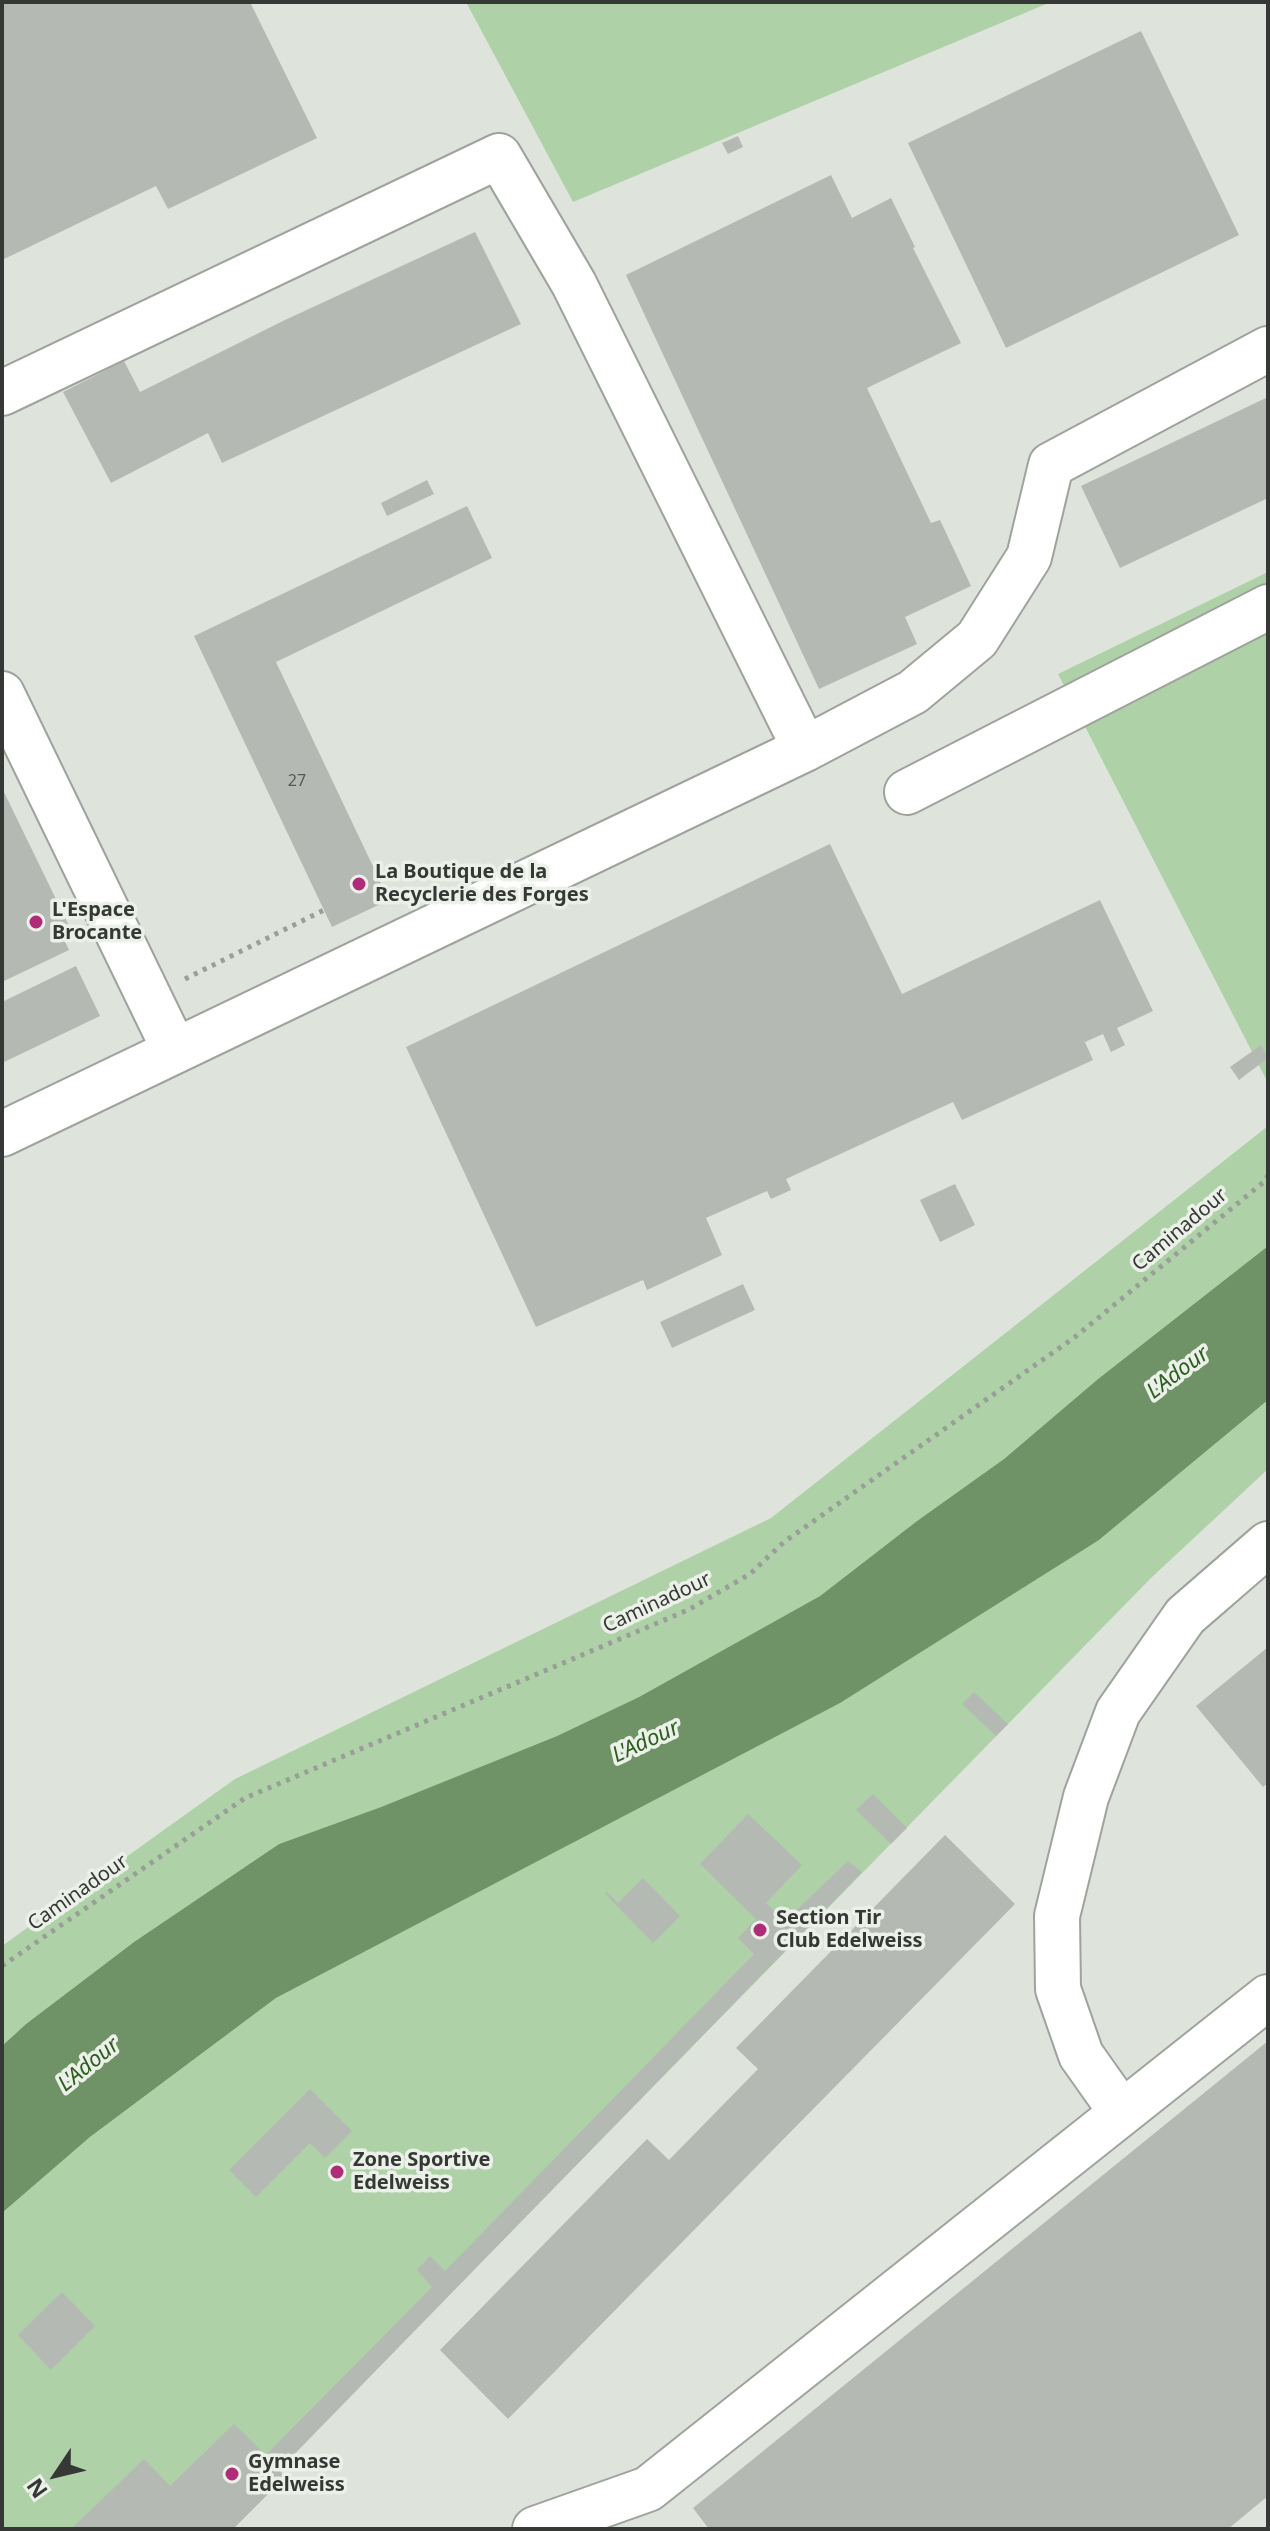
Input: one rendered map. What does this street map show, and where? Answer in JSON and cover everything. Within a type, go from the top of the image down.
[{"type":"lane","points":[[2,393],[499,156],[574,284],[805,749]]},
{"type":"lane","points":[[2,1134],[805,749],[913,692],[977,639],[1029,557],[1051,465],[1268,349]]},
{"type":"lane","points":[[907,792],[1268,607]]},
{"type":"lane","points":[[2,694],[175,1051]]},
{"type":"lane","points":[[1122,2113],[1081,2055],[1058,1989],[1057,1916],[1086,1797],[1118,1712],[1185,1616],[1268,1544]]},
{"type":"lane","points":[[535,2529],[648,2489],[1268,1997]]},
{"type":"path","points":[[149,998],[324,910]]},
{"type":"path","name":"Caminadour","points":[[2,1966],[245,1798],[688,1610],[750,1574],[784,1542],[1075,1337],[1265,1181],[1268,1175]]},
{"type":"shaded area","points":[[466,2],[1051,2],[573,202]]},
{"type":"shaded area","points":[[1268,572],[1268,1083],[1058,674]]},
{"type":"shaded area","points":[[1268,1126],[1268,1246],[1098,1379],[1004,1459],[820,1596],[639,1697],[557,1736],[381,1807],[279,1844],[134,1942],[26,2024],[2,2046],[2,1946],[235,1779],[771,1518]]},
{"type":"shaded area","name":"Zone Sportive Edelweiss","points":[[1268,1400],[1268,1469],[1151,1578],[279,2469],[285,2477],[233,2529],[2,2529],[2,2213],[90,2137],[276,1998],[568,1845],[1099,1540]]},
{"type":"water","name":"L'Adour","points":[[1268,1246],[1268,1400],[1099,1540],[840,1703],[276,1998],[90,2137],[2,2213],[2,2046],[26,2024],[134,1942],[279,1844],[381,1807],[557,1736],[639,1697],[820,1596],[1004,1459],[1098,1379]]},
{"type":"building","points":[[2,2],[250,2],[317,138],[168,209],[156,186],[2,260]]},
{"type":"building","points":[[1141,31],[1239,235],[1006,348],[908,143]]},
{"type":"building","points":[[738,136],[743,147],[728,154],[722,143]]},
{"type":"building","points":[[831,175],[852,218],[891,198],[961,343],[867,388],[931,523],[940,520],[971,586],[905,617],[917,644],[819,689],[626,275]]},
{"type":"building","points":[[475,232],[521,324],[222,463],[208,433],[111,483],[63,392],[124,361],[140,392],[285,320]]},
{"type":"building","points":[[1268,397],[1268,498],[1120,568],[1081,486]]},
{"type":"building","points":[[427,480],[434,494],[387,516],[381,503]]},
{"type":"building","points":[[467,506],[492,558],[276,662],[389,900],[332,927],[194,636]]},
{"type":"building","points":[[2,788],[71,930],[62,935],[69,950],[2,982]]},
{"type":"building","points":[[830,844],[902,994],[1100,900],[1153,1011],[1117,1028],[1125,1045],[1111,1052],[1103,1034],[1085,1042],[1093,1060],[962,1120],[953,1102],[786,1179],[791,1190],[771,1199],[767,1191],[706,1218],[722,1255],[647,1290],[643,1280],[536,1327],[406,1047]]},
{"type":"building","points":[[76,966],[100,1016],[2,1063],[2,1002]]},
{"type":"building","points":[[1261,1045],[1268,1058],[1239,1080],[1230,1067]]},
{"type":"building","points":[[955,1184],[975,1225],[940,1242],[920,1200]]},
{"type":"building","points":[[743,1284],[755,1310],[672,1348],[660,1322]]},
{"type":"building","points":[[1268,1647],[1268,1783],[1263,1787],[1196,1706]]},
{"type":"building","points":[[974,1692],[1008,1724],[996,1736],[962,1704]]},
{"type":"building","points":[[873,1794],[907,1828],[891,1844],[856,1810]]},
{"type":"building","points":[[748,1814],[802,1865],[766,1903],[785,1921],[848,1861],[862,1872],[279,2470],[285,2477],[233,2529],[71,2529],[144,2459],[170,2486],[234,2424],[266,2455],[432,2287],[417,2270],[430,2256],[445,2271],[754,1954],[738,1938],[756,1919],[700,1864]]},
{"type":"building","points":[[945,1835],[1015,1904],[508,2419],[440,2350],[647,2139],[669,2160],[758,2069],[736,2048]]},
{"type":"building","points":[[643,1878],[680,1916],[653,1943],[605,1894],[607,1892],[618,1903]]},
{"type":"building","points":[[1268,2041],[1268,2496],[1228,2529],[709,2529],[693,2508]]},
{"type":"building","points":[[310,2089],[352,2131],[325,2158],[310,2143],[256,2197],[229,2170]]},
{"type":"building","points":[[62,2292],[95,2326],[51,2370],[18,2335]]},
{"type":"place","name":"La Boutique de la Recyclerie des Forges","points":[[359,884]]},
{"type":"place","name":"L'Espace Brocante","points":[[36,922]]},
{"type":"place","name":"Section Tir Club Edelweiss","points":[[760,1930]]},
{"type":"place","name":"Zone Sportive Edelweiss","points":[[337,2172]]},
{"type":"place","name":"Gymnase Edelweiss","points":[[232,2474]]}]
